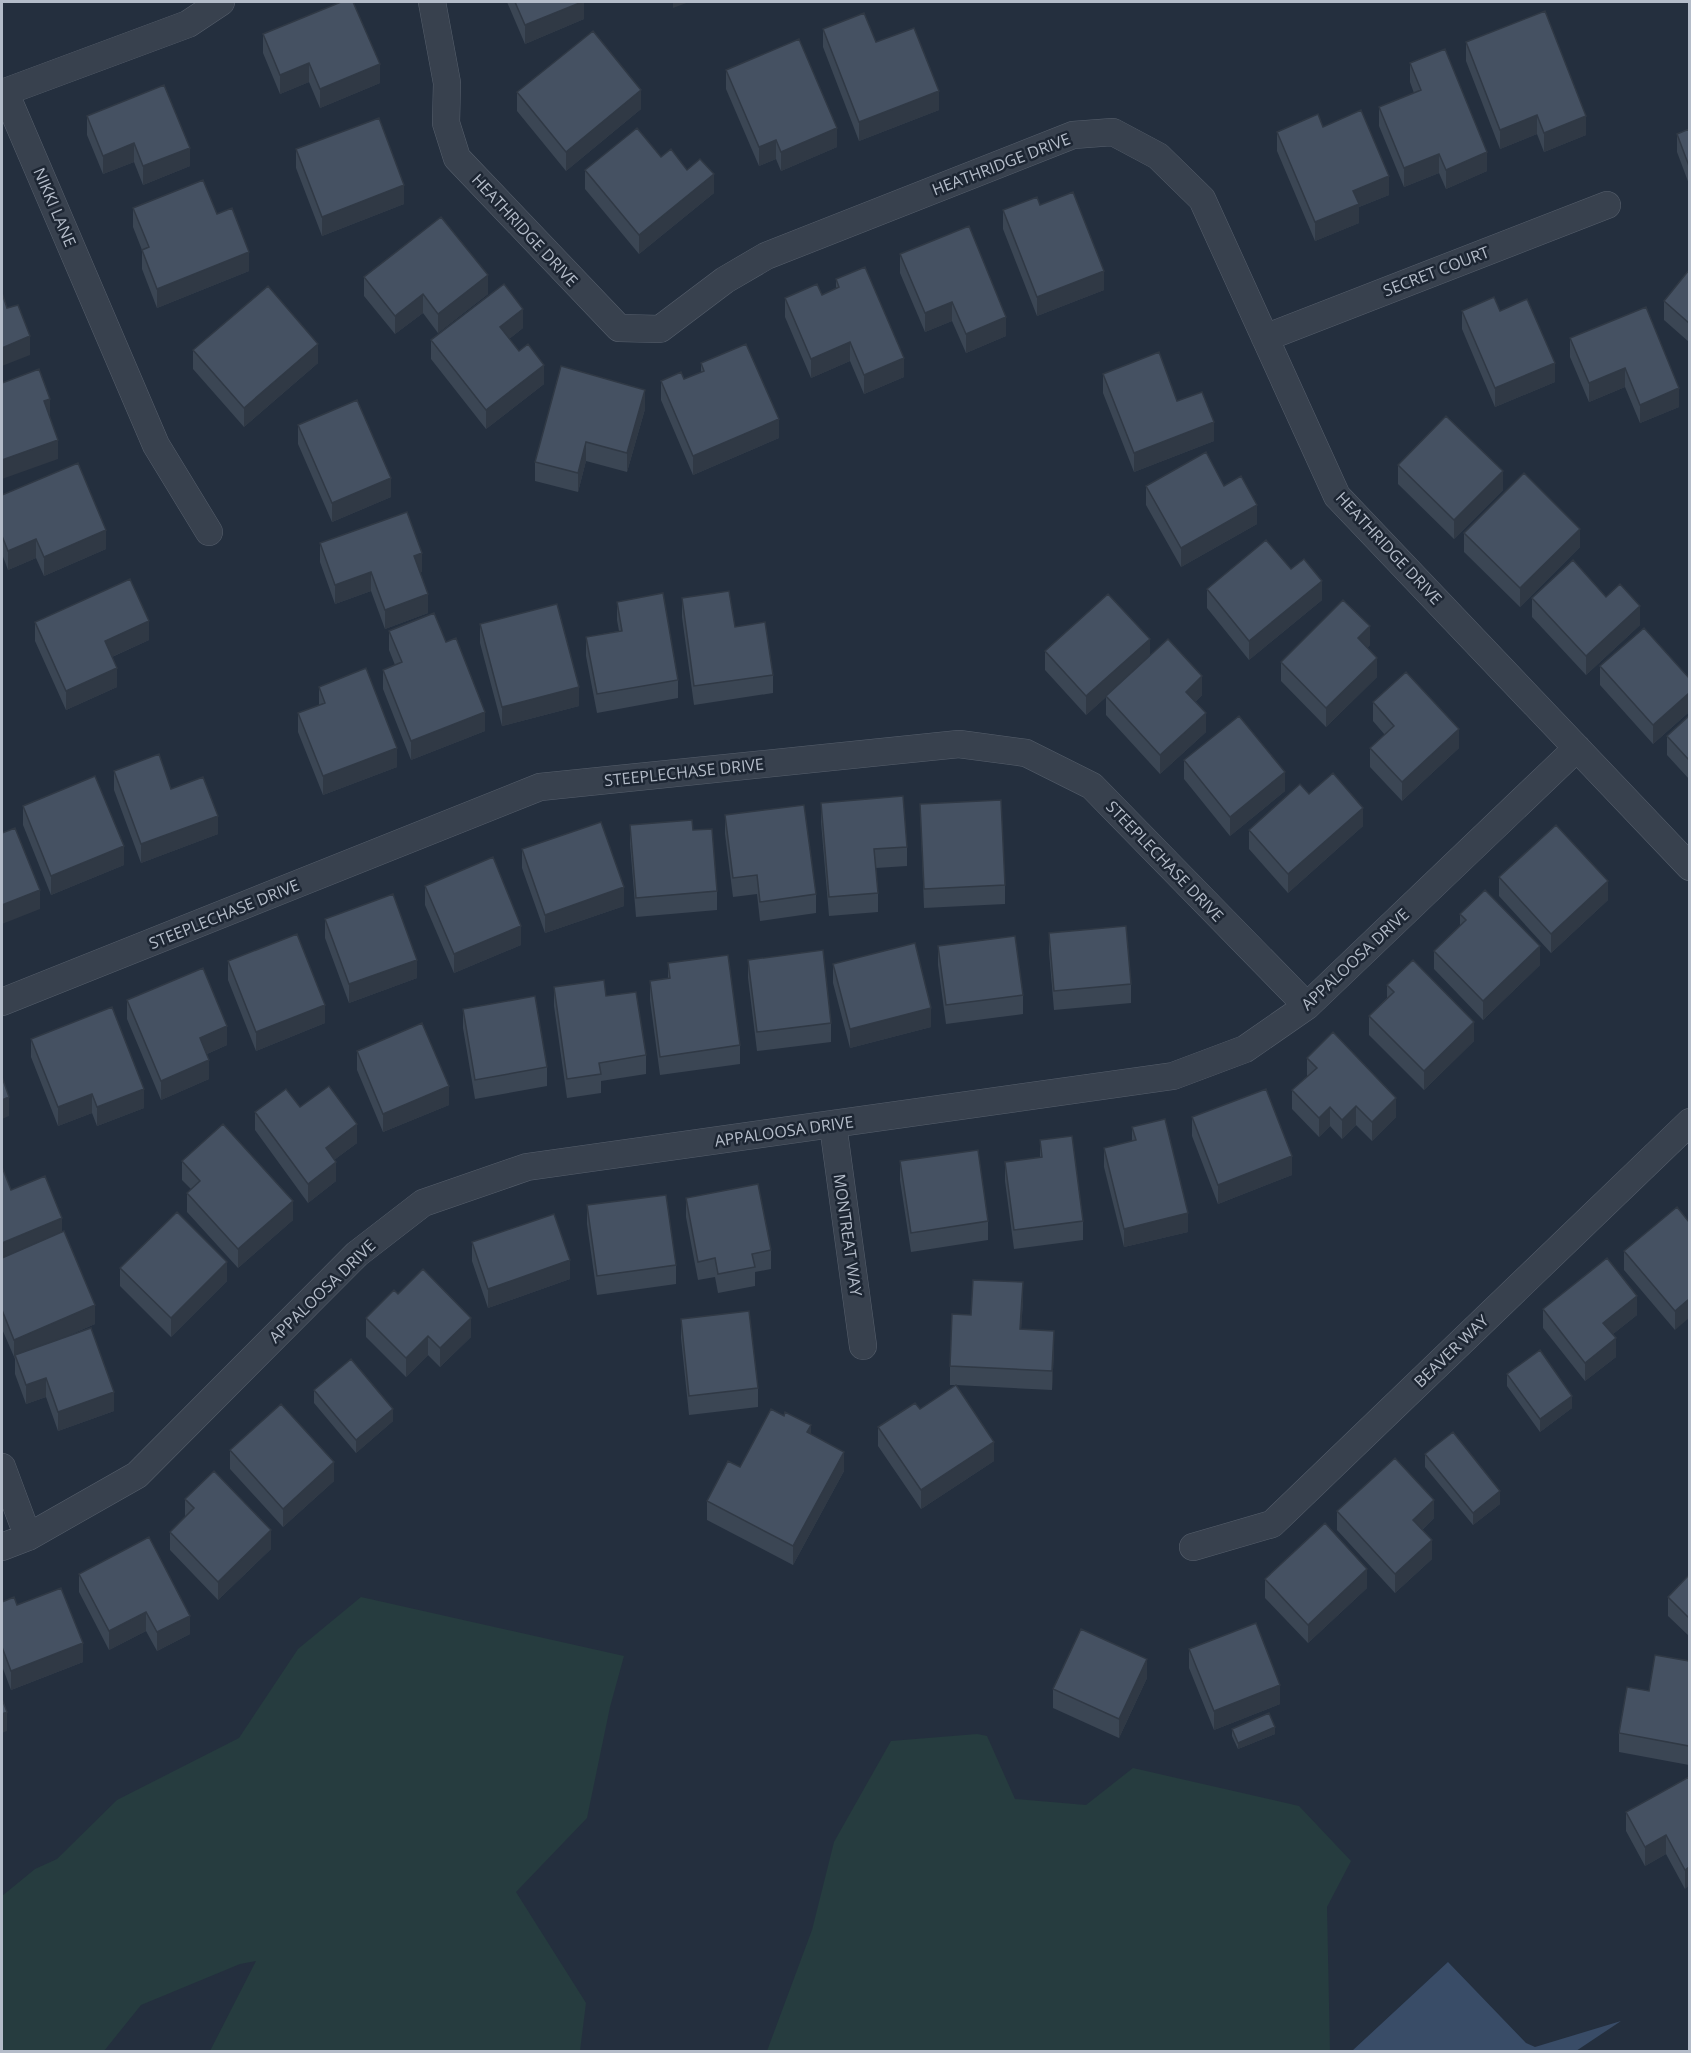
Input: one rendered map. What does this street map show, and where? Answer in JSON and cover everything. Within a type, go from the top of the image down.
[{"type":"street","name":"NIKKI LANE","points":[[209,532],[156,445],[5,92],[188,24],[221,2]]},
{"type":"street","name":"HEATHRIDGE DRIVE","points":[[432,2],[447,83],[446,123],[457,158],[619,328],[660,329],[725,280],[766,256],[1073,135],[1113,132],[1158,156],[1202,199],[1337,496],[1689,867]]},
{"type":"street","name":"SECRET COURT","points":[[1265,338],[1607,205]]},
{"type":"street","name":"STEEPLECHASE DRIVE","points":[[2,1002],[540,787],[959,744],[1026,753],[1092,786],[1307,1006]]},
{"type":"street","name":"APPALOOSA DRIVE","points":[[2,1547],[28,1537],[137,1475],[357,1254],[423,1203],[527,1167],[1173,1076],[1245,1049],[1307,1006],[1577,748]]},
{"type":"street","name":"BEAVER WAY","points":[[1193,1547],[1272,1524],[1689,1122]]},
{"type":"street","name":"MONTREAT WAY","points":[[833,1125],[863,1346]]},
{"type":"street","points":[[2,1467],[28,1537]]},
{"type":"green space","points":[[361,1597],[624,1656],[610,1707],[587,1818],[516,1892],[586,2003],[580,2051],[210,2051],[256,1961],[240,1964],[141,2005],[104,2051],[2,2051],[2,1896],[35,1869],[57,1859],[117,1800],[239,1738],[298,1649]]},
{"type":"green space","points":[[977,1734],[987,1736],[1015,1799],[1086,1805],[1133,1768],[1299,1806],[1351,1861],[1327,1907],[1330,2051],[767,2051],[812,1930],[834,1842],[891,1741]]},
{"type":"water","points":[[1448,1962],[1526,2043],[1535,2047],[1621,2021],[1576,2051],[1352,2051]]},
{"type":"building","points":[[341,2],[353,2],[380,64],[320,89],[309,63],[280,75],[263,34]]},
{"type":"building","points":[[515,2],[582,2],[525,25]]},
{"type":"building","points":[[1545,11],[1586,116],[1544,133],[1537,115],[1500,130],[1466,42]]},
{"type":"building","points":[[864,13],[876,42],[914,28],[939,91],[859,122],[823,29]]},
{"type":"building","points":[[593,31],[641,90],[566,152],[517,92]]},
{"type":"building","points":[[799,39],[837,128],[781,152],[776,140],[759,147],[726,70]]},
{"type":"building","points":[[1445,49],[1487,152],[1446,170],[1439,154],[1404,168],[1379,107],[1421,90],[1410,63]]},
{"type":"building","points":[[164,85],[190,148],[143,166],[134,143],[103,156],[87,116]]},
{"type":"building","points":[[1361,110],[1389,176],[1353,191],[1359,204],[1315,222],[1277,132],[1318,114],[1323,127]]},
{"type":"building","points":[[379,118],[404,185],[322,217],[296,149]]},
{"type":"building","points":[[637,128],[661,157],[671,149],[687,170],[700,159],[714,174],[639,235],[585,170]]},
{"type":"building","points":[[1689,129],[1689,166],[1677,134]]},
{"type":"building","points":[[203,180],[217,214],[232,208],[249,252],[157,289],[142,250],[149,247],[133,208]]},
{"type":"building","points":[[1073,192],[1104,271],[1037,297],[1003,210],[1037,197],[1040,205]]},
{"type":"building","points":[[441,217],[488,275],[438,314],[423,294],[395,316],[364,277]]},
{"type":"building","points":[[969,226],[1006,317],[966,334],[952,302],[925,313],[900,254]]},
{"type":"building","points":[[865,267],[904,358],[864,375],[850,342],[811,359],[785,298],[817,284],[822,295],[839,287],[836,279]]},
{"type":"building","points":[[1689,270],[1689,323],[1664,301]]},
{"type":"building","points":[[504,284],[523,309],[500,327],[519,351],[528,344],[544,365],[486,410],[431,340]]},
{"type":"building","points":[[268,286],[318,344],[244,408],[193,350]]},
{"type":"building","points":[[2,293],[7,308],[18,305],[30,336],[2,348]]},
{"type":"building","points":[[1494,297],[1500,311],[1527,299],[1555,363],[1495,388],[1462,311]]},
{"type":"building","points":[[1646,307],[1679,388],[1640,405],[1625,368],[1589,383],[1570,338]]},
{"type":"building","points":[[746,344],[779,419],[693,456],[661,381],[681,372],[684,379],[704,371],[701,363]]},
{"type":"building","points":[[1159,352],[1177,401],[1202,392],[1214,422],[1134,453],[1103,374]]},
{"type":"building","points":[[561,366],[645,390],[627,453],[586,442],[578,473],[535,462]]},
{"type":"building","points":[[39,369],[50,399],[44,401],[58,440],[2,460],[2,383]]},
{"type":"building","points":[[357,400],[391,478],[332,503],[298,425]]},
{"type":"building","points":[[1446,416],[1503,471],[1454,520],[1398,465]]},
{"type":"building","points":[[1206,452],[1224,486],[1241,476],[1257,505],[1181,548],[1146,486]]},
{"type":"building","points":[[78,463],[106,530],[44,557],[36,539],[8,551],[2,536],[2,495]]},
{"type":"building","points":[[1524,473],[1580,529],[1520,588],[1464,533]]},
{"type":"building","points":[[407,512],[422,553],[414,556],[428,594],[385,610],[371,572],[335,585],[320,543]]},
{"type":"building","points":[[1266,540],[1291,569],[1304,559],[1322,581],[1249,641],[1207,589]]},
{"type":"building","points":[[1573,560],[1606,597],[1620,584],[1640,606],[1586,656],[1532,598]]},
{"type":"building","points":[[130,579],[149,621],[105,641],[117,668],[66,691],[35,622]]},
{"type":"building","points":[[729,591],[735,627],[765,622],[773,675],[694,686],[682,598]]},
{"type":"building","points":[[663,593],[678,680],[597,694],[586,637],[622,631],[617,602]]},
{"type":"building","points":[[1108,594],[1150,639],[1086,696],[1045,651]]},
{"type":"building","points":[[1343,600],[1370,626],[1358,638],[1377,658],[1326,708],[1281,662]]},
{"type":"building","points":[[557,604],[579,687],[502,707],[480,624]]},
{"type":"building","points":[[434,613],[446,642],[456,638],[485,712],[411,741],[383,670],[402,662],[389,631]]},
{"type":"building","points":[[1644,628],[1689,678],[1689,693],[1653,725],[1600,666]]},
{"type":"building","points":[[1168,639],[1202,676],[1186,692],[1206,713],[1160,755],[1106,696]]},
{"type":"building","points":[[366,668],[397,748],[323,776],[298,713],[325,703],[319,687]]},
{"type":"building","points":[[1406,672],[1459,729],[1402,782],[1370,748],[1394,726],[1373,702]]},
{"type":"building","points":[[1239,716],[1285,772],[1230,817],[1184,760]]},
{"type":"building","points":[[1689,716],[1689,760],[1667,736]]},
{"type":"building","points":[[159,754],[171,789],[203,777],[218,816],[141,844],[114,771]]},
{"type":"building","points":[[1333,773],[1363,808],[1288,874],[1249,830],[1300,784],[1309,794]]},
{"type":"building","points":[[95,776],[124,846],[51,876],[23,806]]},
{"type":"building","points":[[903,796],[907,847],[874,849],[878,893],[829,897],[821,803]]},
{"type":"building","points":[[1001,800],[1005,885],[924,889],[920,804]]},
{"type":"building","points":[[804,805],[816,894],[760,902],[757,875],[733,878],[725,815]]},
{"type":"building","points":[[692,820],[693,830],[712,829],[717,891],[636,898],[630,825]]},
{"type":"building","points":[[601,822],[624,887],[545,915],[522,849]]},
{"type":"building","points":[[1556,825],[1608,881],[1551,934],[1499,877]]},
{"type":"building","points":[[15,828],[40,890],[2,905],[2,833]]},
{"type":"building","points":[[493,857],[521,926],[454,954],[425,886]]},
{"type":"building","points":[[1485,890],[1540,946],[1483,1001],[1434,951],[1466,920],[1460,914]]},
{"type":"building","points":[[393,894],[417,960],[349,984],[325,919]]},
{"type":"building","points":[[1126,926],[1131,984],[1054,991],[1049,933]]},
{"type":"building","points":[[297,934],[325,1005],[256,1032],[228,961]]},
{"type":"building","points":[[1015,936],[1023,995],[946,1005],[938,946]]},
{"type":"building","points":[[915,943],[931,1008],[850,1029],[833,964]]},
{"type":"building","points":[[823,950],[831,1023],[757,1032],[748,960]]},
{"type":"building","points":[[728,955],[740,1045],[660,1057],[650,981],[670,978],[668,963]]},
{"type":"building","points":[[1413,960],[1474,1022],[1424,1071],[1369,1016],[1394,992],[1387,985]]},
{"type":"building","points":[[203,968],[227,1026],[200,1038],[209,1060],[161,1081],[127,1000]]},
{"type":"building","points":[[604,980],[606,996],[636,992],[646,1055],[599,1063],[601,1074],[567,1079],[554,987]]},
{"type":"building","points":[[535,996],[547,1067],[475,1080],[463,1009]]},
{"type":"building","points":[[112,1007],[144,1089],[97,1107],[92,1094],[58,1107],[31,1039]]},
{"type":"building","points":[[422,1023],[449,1086],[383,1114],[357,1051]]},
{"type":"building","points":[[1333,1032],[1396,1098],[1372,1122],[1356,1106],[1342,1120],[1330,1107],[1319,1118],[1292,1090],[1317,1068],[1307,1058]]},
{"type":"building","points":[[2,1077],[9,1097],[2,1100]]},
{"type":"building","points":[[329,1086],[357,1124],[326,1148],[336,1162],[308,1184],[255,1112],[286,1089],[300,1107]]},
{"type":"building","points":[[1266,1089],[1292,1156],[1218,1185],[1192,1117]]},
{"type":"building","points":[[1165,1119],[1188,1213],[1124,1229],[1104,1148],[1136,1140],[1132,1127]]},
{"type":"building","points":[[223,1124],[293,1201],[238,1249],[187,1193],[200,1181],[182,1161]]},
{"type":"building","points":[[1072,1136],[1083,1221],[1014,1230],[1005,1162],[1042,1157],[1040,1140]]},
{"type":"building","points":[[978,1150],[988,1221],[911,1233],[900,1161]]},
{"type":"building","points":[[2,1167],[11,1190],[45,1176],[62,1218],[2,1243]]},
{"type":"building","points":[[758,1184],[771,1250],[752,1254],[755,1267],[718,1274],[715,1258],[698,1262],[686,1198]]},
{"type":"building","points":[[666,1195],[676,1265],[597,1276],[587,1205]]},
{"type":"building","points":[[1677,1207],[1689,1222],[1689,1299],[1675,1311],[1624,1251]]},
{"type":"building","points":[[177,1212],[227,1262],[171,1318],[120,1268]]},
{"type":"building","points":[[554,1214],[570,1260],[488,1289],[472,1242]]},
{"type":"building","points":[[64,1231],[95,1305],[14,1340],[2,1310],[2,1258]]},
{"type":"building","points":[[1607,1258],[1637,1296],[1603,1323],[1616,1338],[1585,1363],[1543,1309]]},
{"type":"building","points":[[423,1269],[471,1318],[440,1348],[428,1336],[406,1358],[366,1318],[394,1290],[398,1294]]},
{"type":"building","points":[[973,1280],[1023,1282],[1020,1329],[1054,1331],[1052,1371],[950,1366],[952,1314],[971,1315]]},
{"type":"building","points":[[749,1311],[758,1388],[689,1396],[681,1319]]},
{"type":"building","points":[[91,1328],[114,1392],[58,1412],[46,1378],[26,1385],[15,1355]]},
{"type":"building","points":[[1540,1350],[1572,1396],[1540,1419],[1507,1374]]},
{"type":"building","points":[[351,1359],[393,1409],[356,1440],[314,1390]]},
{"type":"building","points":[[956,1385],[994,1442],[921,1490],[878,1427],[915,1403],[920,1409]]},
{"type":"building","points":[[281,1404],[334,1462],[283,1509],[230,1450]]},
{"type":"building","points":[[771,1409],[784,1416],[785,1412],[811,1425],[807,1432],[844,1452],[793,1546],[707,1501],[728,1461],[740,1467]]},
{"type":"building","points":[[1453,1432],[1500,1491],[1473,1513],[1425,1454]]},
{"type":"building","points":[[1395,1458],[1434,1500],[1413,1520],[1432,1540],[1395,1574],[1337,1511]]},
{"type":"building","points":[[214,1471],[271,1530],[218,1582],[170,1532],[194,1508],[185,1499]]},
{"type":"building","points":[[1325,1523],[1367,1569],[1308,1625],[1265,1579]]},
{"type":"building","points":[[149,1537],[190,1616],[157,1632],[146,1612],[109,1631],[79,1574]]},
{"type":"building","points":[[1689,1575],[1689,1618],[1668,1597]]},
{"type":"building","points":[[61,1588],[83,1643],[11,1671],[2,1647],[2,1602],[14,1597],[17,1605]]},
{"type":"building","points":[[1256,1623],[1280,1685],[1214,1711],[1189,1649]]},
{"type":"building","points":[[1081,1629],[1147,1659],[1119,1719],[1053,1689]]},
{"type":"building","points":[[1655,1655],[1689,1661],[1689,1746],[1619,1733],[1627,1687],[1649,1691]]},
{"type":"building","points":[[2,1699],[7,1712],[2,1714]]},
{"type":"building","points":[[1269,1713],[1275,1727],[1238,1743],[1232,1729]]},
{"type":"building","points":[[1689,1777],[1689,1867],[1685,1870],[1666,1835],[1645,1847],[1626,1812]]}]
